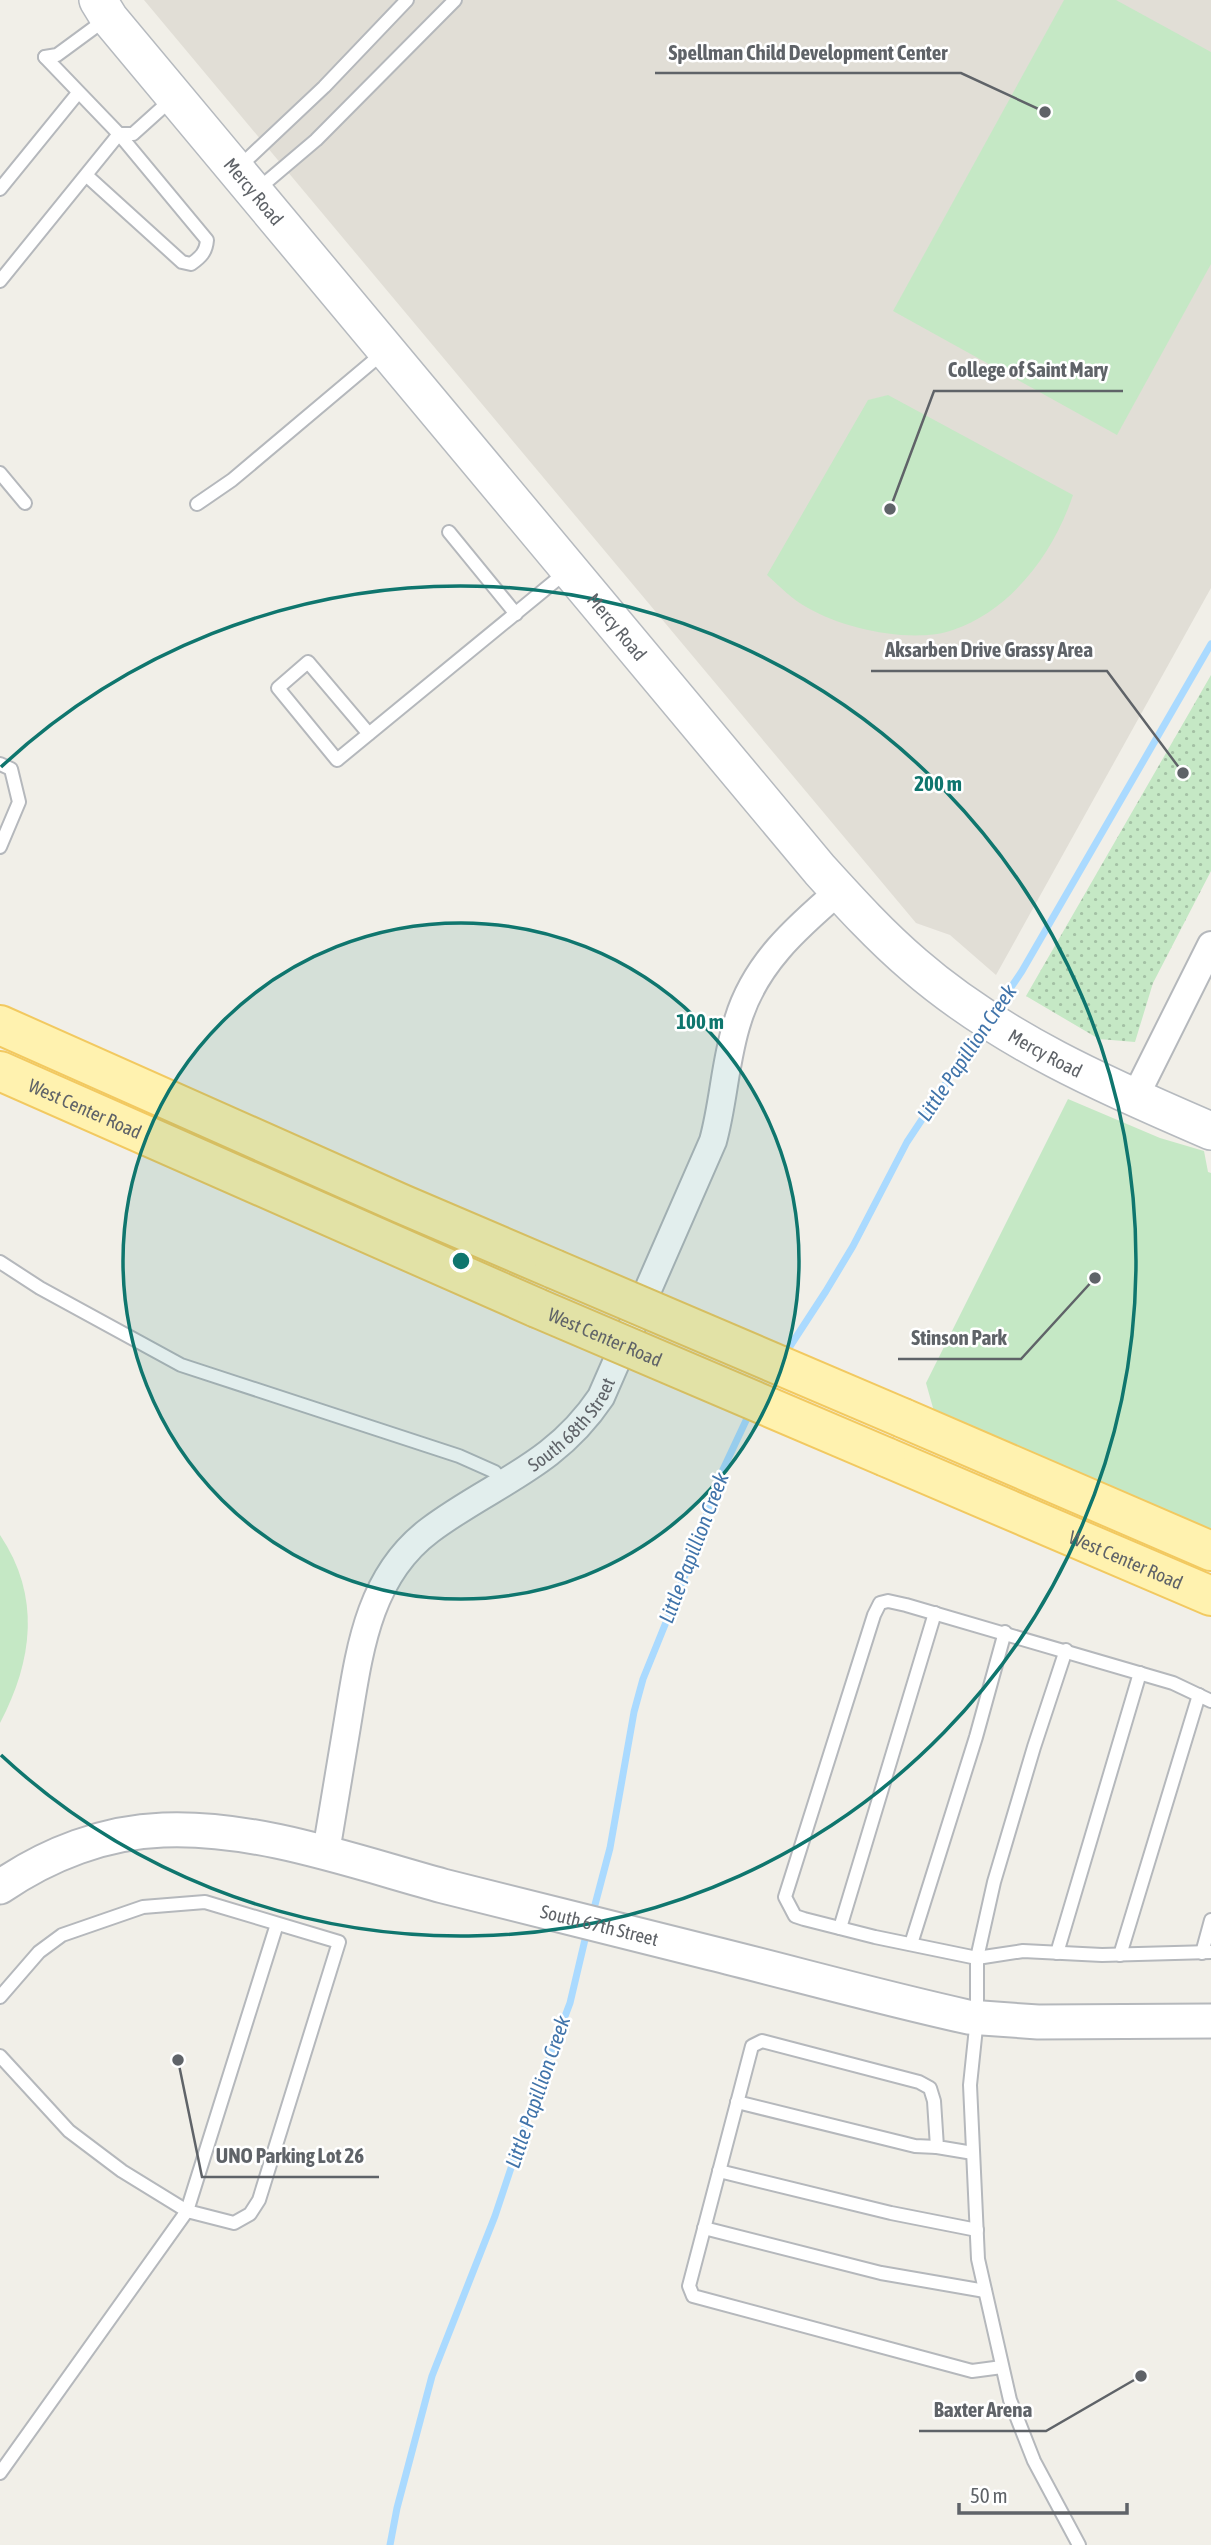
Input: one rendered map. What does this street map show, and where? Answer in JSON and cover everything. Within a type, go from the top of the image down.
[{"type":"main road","name":"Mercy Road","points":[[98,6],[839,891],[871,925],[914,966],[990,1020],[1071,1067],[1211,1131]]},
{"type":"main road","name":"West Center Road","points":[[0,1025],[402,1204],[1211,1551]]},
{"type":"main road","name":"West Center Road","points":[[0,1070],[537,1308],[1211,1596]]},
{"type":"street","name":"South 68th Street","points":[[327,1852],[361,1642],[373,1606],[393,1571],[419,1540],[435,1527],[507,1488],[567,1439],[584,1422],[601,1397],[713,1141],[724,1097],[734,1035],[748,994],[762,969],[788,937],[839,891]]},
{"type":"street","points":[[1135,1097],[1211,945]]},
{"type":"street","name":"South 67th Street","points":[[0,1886],[68,1850],[113,1837],[161,1830],[237,1835],[327,1852],[443,1886],[977,2018],[1038,2022],[1211,2021]]},
{"type":"lane","points":[[244,182],[324,87],[407,0]]},
{"type":"lane","points":[[244,182],[316,140],[455,0]]},
{"type":"lane","points":[[86,175],[182,262],[191,264],[201,256],[207,240],[119,134],[45,57],[57,55],[98,6]]},
{"type":"lane","points":[[0,189],[78,93]]},
{"type":"lane","points":[[119,134],[133,134],[174,97]]},
{"type":"lane","points":[[0,281],[119,134]]},
{"type":"lane","points":[[197,504],[232,480],[385,350]]},
{"type":"lane","points":[[0,473],[24,503]]},
{"type":"lane","points":[[449,533],[516,614]]},
{"type":"lane","points":[[369,734],[308,662],[278,688],[337,760],[369,734],[516,614],[569,570]]},
{"type":"lane","points":[[0,764],[11,769],[19,802],[0,847]]},
{"type":"lane","points":[[0,1262],[40,1288],[181,1365],[459,1455],[495,1472],[507,1488]]},
{"type":"lane","points":[[1120,1955],[1205,1698],[1174,1683],[1006,1632],[888,1601],[880,1603],[785,1897],[795,1916],[976,1958],[1023,1951],[1120,1955],[1206,1953],[1211,1920]]},
{"type":"lane","points":[[840,1928],[935,1613]]},
{"type":"lane","points":[[911,1944],[1006,1632]]},
{"type":"lane","points":[[1066,1650],[994,1882],[976,1958],[977,2018],[970,2085],[978,2259],[1002,2367],[1010,2400],[1034,2461],[1079,2545]]},
{"type":"lane","points":[[1057,1952],[1140,1673]]},
{"type":"lane","points":[[0,1997],[39,1952],[62,1935],[143,1907],[205,1902],[339,1942],[259,2200],[250,2214],[234,2223],[187,2211],[122,2171],[68,2131],[0,2056]]},
{"type":"lane","points":[[0,2473],[187,2211],[277,1924]]},
{"type":"lane","points":[[937,2147],[934,2101],[930,2088],[919,2082],[762,2041],[752,2046],[689,2286],[694,2296],[972,2371],[1002,2367]]},
{"type":"lane","points":[[737,2102],[915,2146],[973,2153]]},
{"type":"lane","points":[[719,2171],[891,2213],[977,2230]]},
{"type":"lane","points":[[704,2228],[881,2273],[985,2291]]},
{"type":"shaded area","points":[[144,0],[1211,0],[1211,588],[996,975],[950,935],[916,923]]},
{"type":"green space","points":[[1064,0],[1116,0],[1211,52],[1211,264],[1117,435],[893,311]]},
{"type":"green space","points":[[888,395],[1073,495],[1055,537],[1012,594],[974,621],[937,634],[899,635],[840,622],[802,605],[767,575],[868,400]]},
{"type":"green space","points":[[1211,675],[1211,871],[1153,983],[1135,1042],[1099,1039],[1026,996]]},
{"type":"green space","points":[[1068,1099],[1160,1138],[1204,1151],[1208,1172],[1211,1173],[1211,1537],[935,1415],[926,1383]]},
{"type":"green space","points":[[0,1535],[22,1581],[28,1628],[20,1676],[0,1723]]},
{"type":"waterway","name":"Little Papillion Creek","points":[[995,1011],[1022,971],[1211,644]]},
{"type":"waterway","name":"Little Papillion Creek","points":[[785,1354],[853,1246],[907,1142],[982,1029]]},
{"type":"waterway","name":"Little Papillion Creek","points":[[592,1916],[610,1848],[634,1712],[643,1679],[688,1568],[720,1476],[750,1412]]},
{"type":"waterway","name":"Little Papillion Creek","points":[[390,2545],[397,2508],[432,2376],[495,2216],[535,2096],[570,2003],[587,1931]]},
{"type":"place","name":"Spellman Child Development Center","points":[[1045,112]]},
{"type":"place","name":"College of Saint Mary","points":[[890,509]]},
{"type":"place","name":"Aksarben Drive Grassy Area","points":[[1183,773]]},
{"type":"place","name":"Stinson Park","points":[[1095,1278]]},
{"type":"place","name":"UNO Parking Lot 26","points":[[178,2060]]},
{"type":"place","name":"Baxter Arena","points":[[1141,2376]]}]
